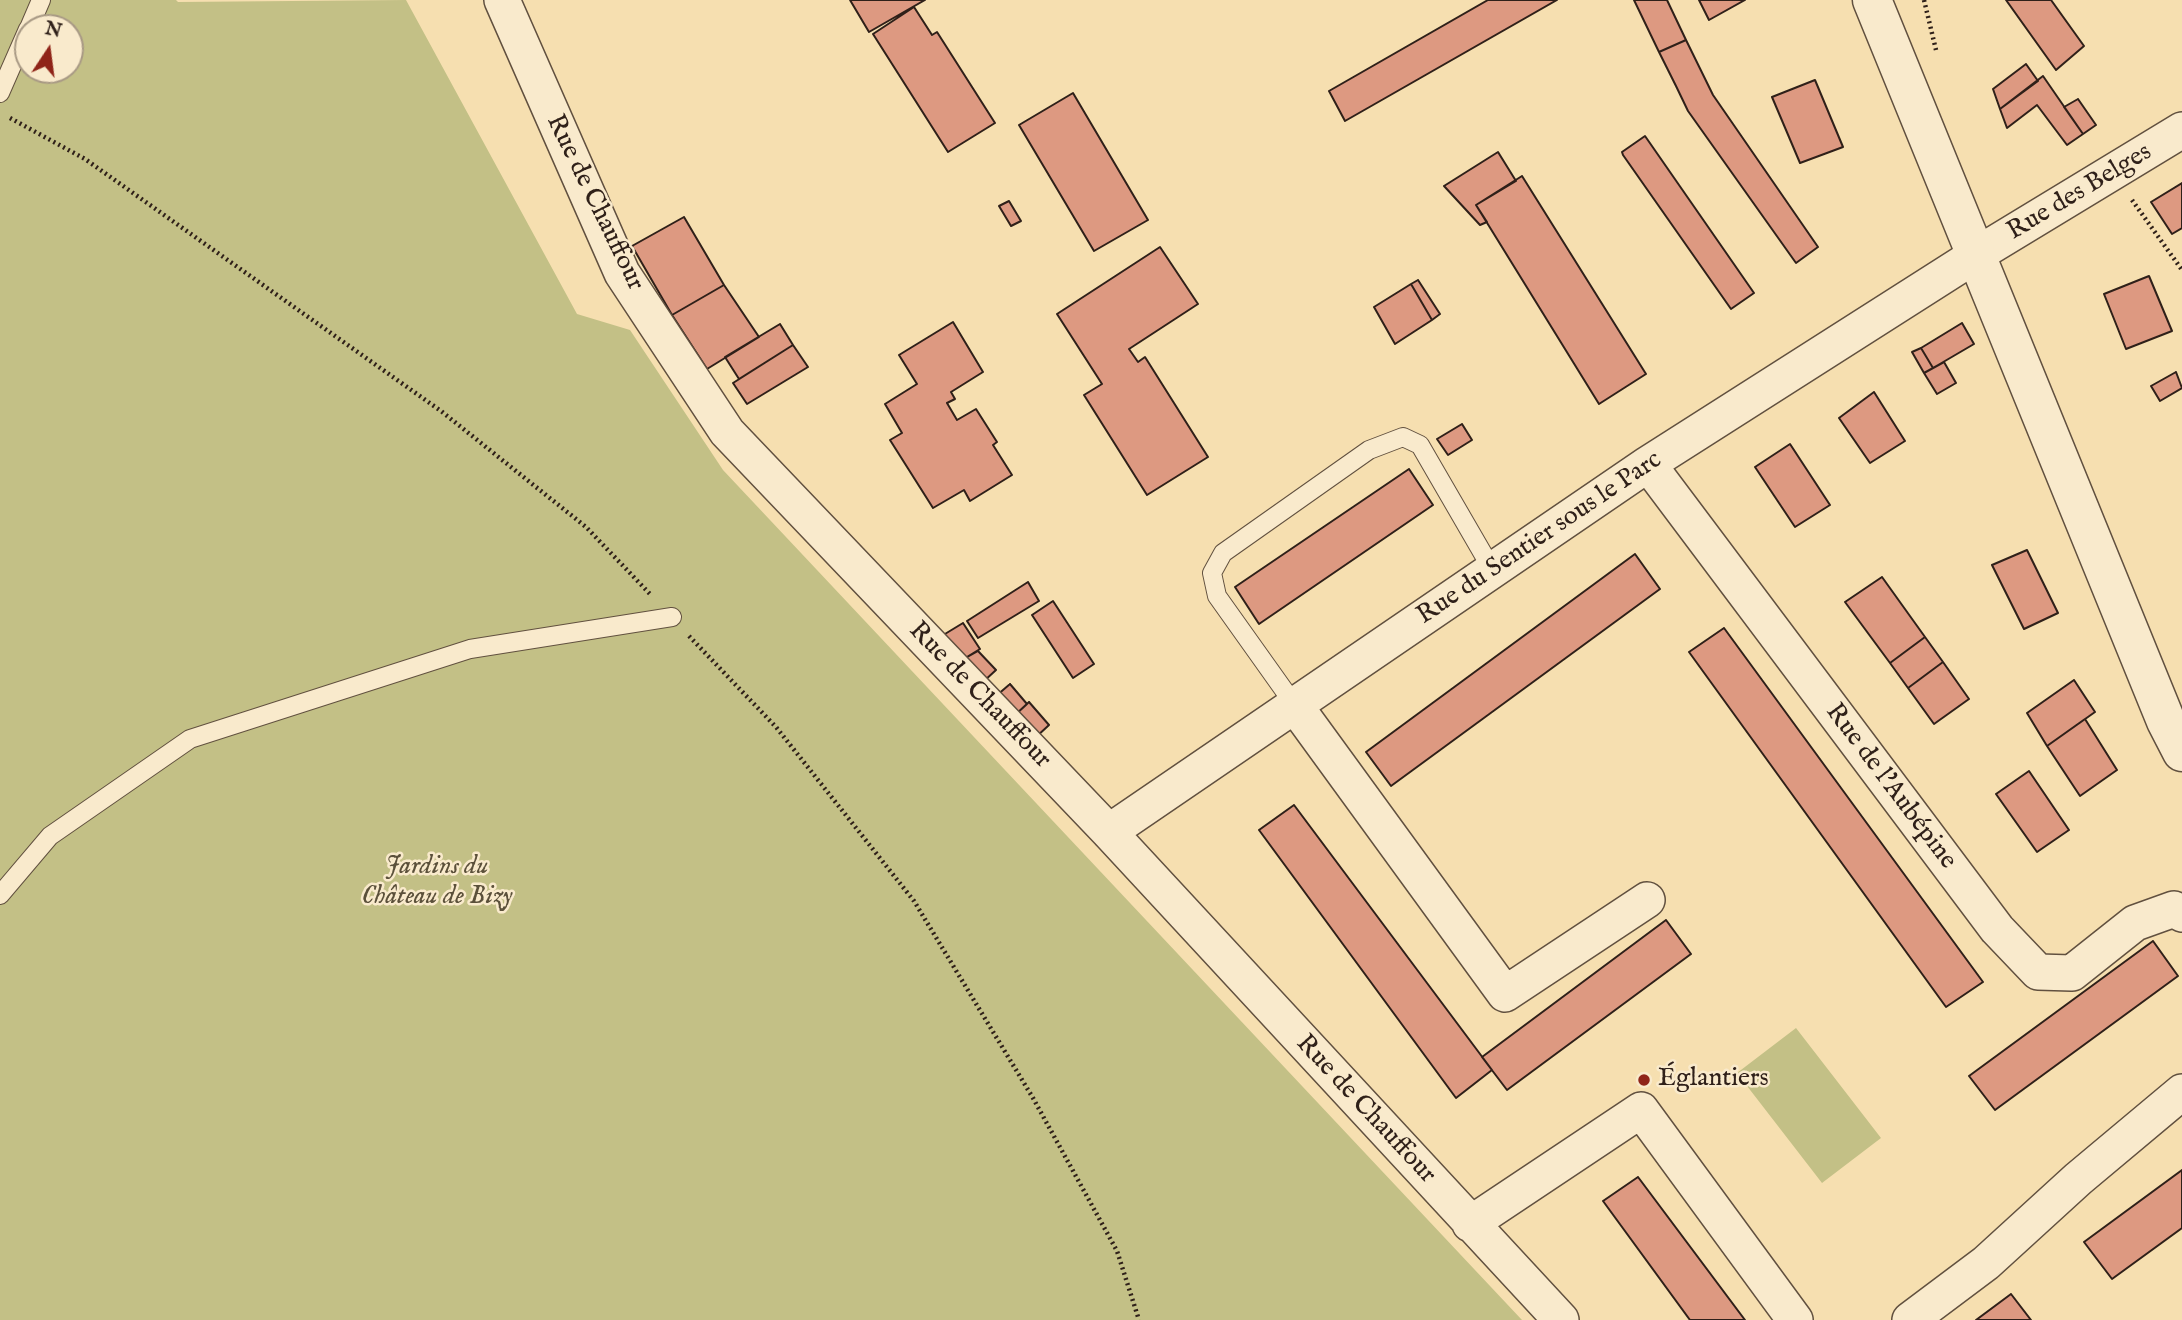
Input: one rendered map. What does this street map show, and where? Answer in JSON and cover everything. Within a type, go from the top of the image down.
[{"type":"street","name":"Rue de Chauffour","points":[[502,0],[622,273],[727,432],[1109,832],[1561,1320]]},
{"type":"street","points":[[1872,0],[2166,721],[2182,752]]},
{"type":"street","name":"Rue des Belges","points":[[1976,255],[2182,130]]},
{"type":"street","name":"Rue du Sentier sous le Parc","points":[[1109,832],[1296,707],[1648,464],[1976,255]]},
{"type":"street","name":"Rue de l'Aubépine","points":[[1648,464],[1997,929],[2038,972],[2073,973],[2135,923],[2174,909],[2182,914]]},
{"type":"street","points":[[1296,707],[1505,994],[1647,901]]},
{"type":"street","points":[[1910,1320],[1986,1263],[2078,1179],[2182,1093]]},
{"type":"street","points":[[1470,1224],[1641,1110],[1795,1320]]},
{"type":"lane","points":[[0,93],[14,61]]},
{"type":"lane","points":[[1296,707],[1217,596],[1212,573],[1223,553],[1369,450],[1403,437],[1420,445],[1493,571]]},
{"type":"lane","points":[[0,895],[50,836],[190,739],[470,649],[672,617]]},
{"type":"path","points":[[0,113],[85,159],[441,411],[586,527],[776,727],[914,901],[1033,1098],[1117,1251],[1139,1320]]},
{"type":"path","points":[[2113,173],[2182,270]]},
{"type":"green space","name":"Jardins du Château de Bizy","points":[[0,0],[406,0],[577,314],[630,330],[723,470],[1522,1320],[0,1320]]},
{"type":"green space","points":[[1796,1028],[1881,1138],[1822,1183],[1737,1073]]},
{"type":"building","points":[[850,0],[925,0],[869,32]]},
{"type":"building","points":[[1488,0],[1557,0],[1345,121],[1329,91]]},
{"type":"building","points":[[1634,0],[1667,0],[1686,40],[1659,52]]},
{"type":"building","points":[[1699,0],[1745,0],[1709,20]]},
{"type":"building","points":[[2006,0],[2051,0],[2084,46],[2056,70]]},
{"type":"building","points":[[914,7],[932,35],[937,32],[995,123],[948,152],[873,34]]},
{"type":"building","points":[[1686,40],[1713,95],[1818,247],[1796,263],[1688,111],[1659,52]]},
{"type":"building","points":[[2026,64],[2038,81],[2000,109],[1993,89]]},
{"type":"building","points":[[2043,76],[2083,134],[2067,145],[2037,105],[2007,128],[2000,109]]},
{"type":"building","points":[[1815,80],[1843,147],[1800,163],[1772,97]]},
{"type":"building","points":[[1073,93],[1148,220],[1094,251],[1019,125]]},
{"type":"building","points":[[2078,99],[2096,125],[2083,134],[2064,107]]},
{"type":"building","points":[[1645,136],[1754,293],[1731,309],[1623,155],[1622,152]]},
{"type":"building","points":[[1498,152],[1516,181],[1476,205],[1487,222],[1480,225],[1444,186]]},
{"type":"building","points":[[1522,176],[1646,374],[1599,404],[1476,205]]},
{"type":"building","points":[[2182,183],[2182,228],[2172,234],[2151,202]]},
{"type":"building","points":[[1009,201],[1021,221],[1011,226],[999,206]]},
{"type":"building","points":[[684,217],[724,285],[672,315],[632,246]]},
{"type":"building","points":[[1160,247],[1198,304],[1129,349],[1138,362],[1145,357],[1208,457],[1147,495],[1084,395],[1102,384],[1057,314]]},
{"type":"building","points":[[2149,276],[2172,331],[2126,349],[2104,294]]},
{"type":"building","points":[[1418,280],[1440,314],[1432,320],[1411,284]]},
{"type":"building","points":[[1411,284],[1432,320],[1395,344],[1374,307]]},
{"type":"building","points":[[724,285],[759,337],[707,369],[672,315]]},
{"type":"building","points":[[953,322],[983,372],[951,392],[955,399],[947,403],[957,420],[976,409],[997,442],[993,445],[1012,475],[970,501],[964,490],[933,508],[890,440],[902,433],[885,404],[917,384],[899,355]]},
{"type":"building","points":[[1962,323],[1974,344],[1933,368],[1921,348]]},
{"type":"building","points":[[780,324],[793,345],[739,379],[725,357]]},
{"type":"building","points":[[793,345],[808,367],[747,404],[733,383]]},
{"type":"building","points":[[1921,348],[1933,368],[1924,373],[1912,352]]},
{"type":"building","points":[[1944,362],[1956,383],[1937,394],[1924,373]]},
{"type":"building","points":[[2176,372],[2182,388],[2160,401],[2151,386]]},
{"type":"building","points":[[1874,392],[1905,441],[1870,463],[1839,418]]},
{"type":"building","points":[[1462,424],[1472,440],[1448,455],[1437,439]]},
{"type":"building","points":[[1790,444],[1830,505],[1795,527],[1755,467]]},
{"type":"building","points":[[1409,469],[1433,505],[1259,624],[1235,587]]},
{"type":"building","points":[[2027,550],[2058,613],[2024,629],[1992,565]]},
{"type":"building","points":[[1635,554],[1660,589],[1391,786],[1366,752]]},
{"type":"building","points":[[1882,577],[1925,637],[1890,663],[1845,602]]},
{"type":"building","points":[[1028,582],[1039,601],[978,638],[967,621]]},
{"type":"building","points":[[1053,601],[1094,664],[1073,678],[1032,615]]},
{"type":"building","points":[[963,623],[980,649],[962,660],[940,637]]},
{"type":"building","points":[[1724,628],[1983,982],[1946,1007],[1689,652]]},
{"type":"building","points":[[1925,637],[1943,662],[1908,688],[1890,663]]},
{"type":"building","points":[[978,651],[996,670],[983,682],[962,660]]},
{"type":"building","points":[[1943,662],[1969,699],[1934,724],[1908,688]]},
{"type":"building","points":[[2074,680],[2095,712],[2047,746],[2027,713]]},
{"type":"building","points":[[1010,684],[1027,704],[1014,716],[996,696]]},
{"type":"building","points":[[1029,702],[1049,725],[1035,738],[1014,716]]},
{"type":"building","points":[[2085,719],[2117,770],[2080,796],[2047,746]]},
{"type":"building","points":[[2029,771],[2069,830],[2037,852],[1996,794]]},
{"type":"building","points":[[1294,805],[1492,1070],[1456,1098],[1259,830]]},
{"type":"building","points":[[1666,920],[1691,954],[1507,1090],[1482,1057]]},
{"type":"building","points":[[2153,941],[2178,976],[1995,1110],[1969,1076]]},
{"type":"building","points":[[2182,1170],[2182,1228],[2112,1279],[2084,1242]]},
{"type":"building","points":[[1638,1177],[1745,1320],[1690,1320],[1603,1201]]},
{"type":"building","points":[[2011,1294],[2031,1320],[1976,1320]]},
{"type":"place","name":"Églantiers","points":[[1644,1080]]}]
